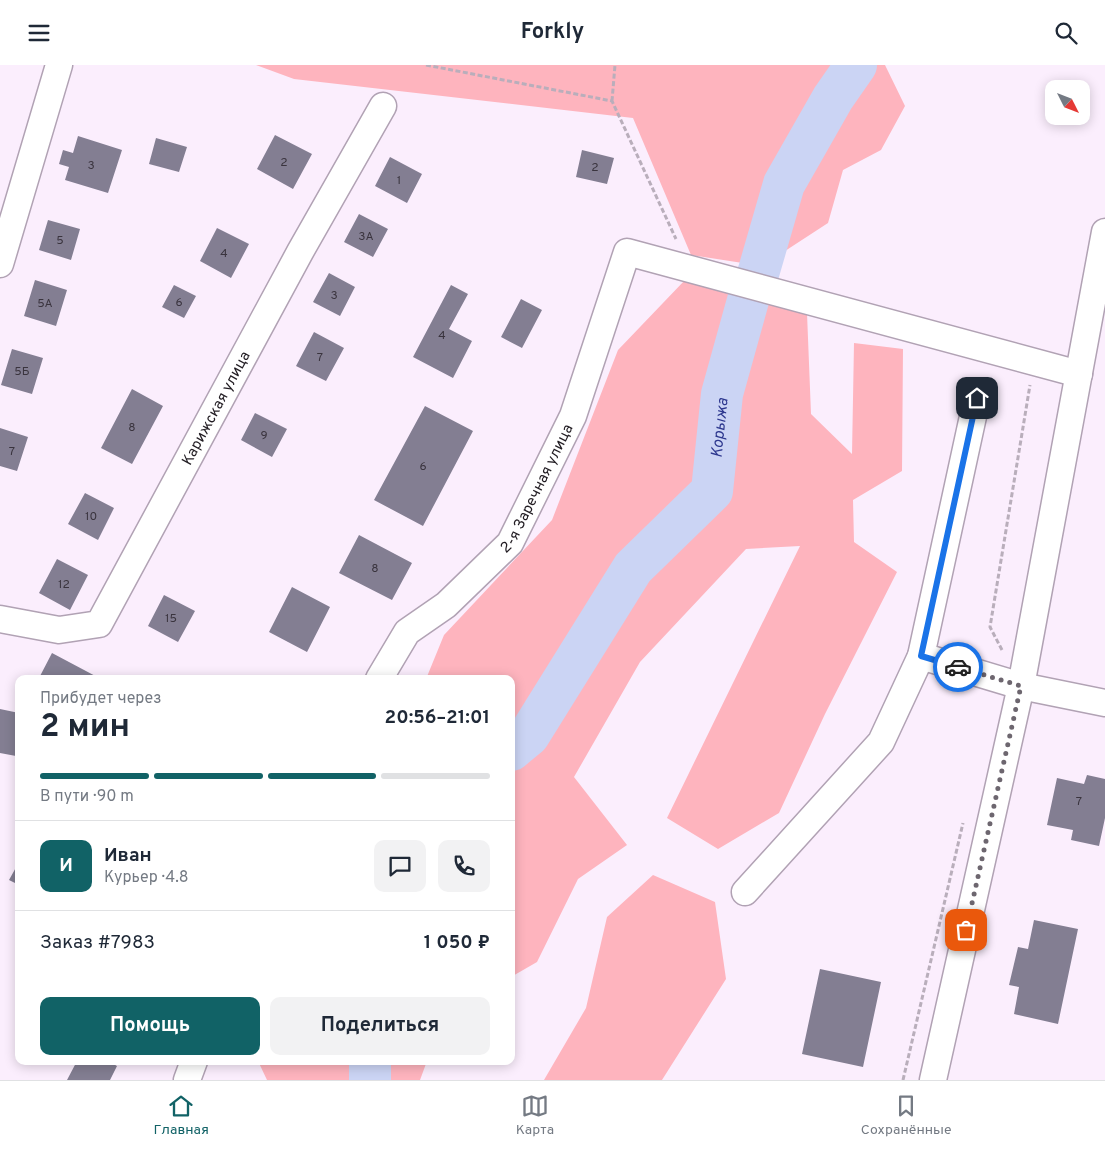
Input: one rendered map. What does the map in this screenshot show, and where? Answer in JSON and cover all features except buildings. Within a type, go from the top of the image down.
[{"type":"street","points":[[0,264],[59,65]]},
{"type":"street","name":"Карижская улица","points":[[0,619],[59,630],[98,623],[300,252],[383,106]]},
{"type":"street","points":[[933,1080],[1021,686],[1105,232]]},
{"type":"street","name":"2-я Заречная улица","points":[[381,675],[407,632],[446,605],[510,543],[573,415],[627,252],[690,269]]},
{"type":"street","points":[[690,269],[1079,374]]},
{"type":"street","points":[[745,892],[882,742],[921,656],[977,398]]},
{"type":"street","points":[[921,656],[1021,686],[1105,703]]},
{"type":"street","points":[[186,1080],[192,1065]]},
{"type":"path","points":[[426,65],[612,101]]},
{"type":"path","points":[[615,65],[612,101],[690,269]]},
{"type":"path","points":[[1003,652],[990,627],[1034,362]]},
{"type":"path","points":[[903,1080],[964,815]]},
{"type":"shaded area","points":[[256,65],[885,65],[905,106],[881,150],[843,170],[828,223],[762,266],[691,255],[633,118],[294,79]]},
{"type":"shaded area","points":[[685,280],[807,313],[811,414],[852,454],[854,343],[903,349],[902,471],[853,500],[854,542],[897,572],[825,714],[779,813],[718,849],[667,818],[800,546],[746,549],[640,662],[574,777],[627,845],[578,879],[537,962],[515,975],[515,675],[428,675],[444,635],[552,520],[618,350]]},
{"type":"shaded area","points":[[653,875],[715,902],[726,979],[662,1080],[544,1080],[586,1008],[607,917]]},
{"type":"shaded area","points":[[260,1065],[426,1065],[420,1080],[267,1080]]},
{"type":"waterway","name":"Корыжа","points":[[515,747],[529,735],[633,568],[712,491],[722,394],[752,286],[758,274],[784,184],[833,98],[856,65]]},
{"type":"waterway","name":"Корыжа","points":[[370,1065],[370,1080]]},
{"type":"way so far","points":[[958,667],[1021,686],[966,930]]},
{"type":"route","points":[[958,667],[921,656],[977,398]]}]
